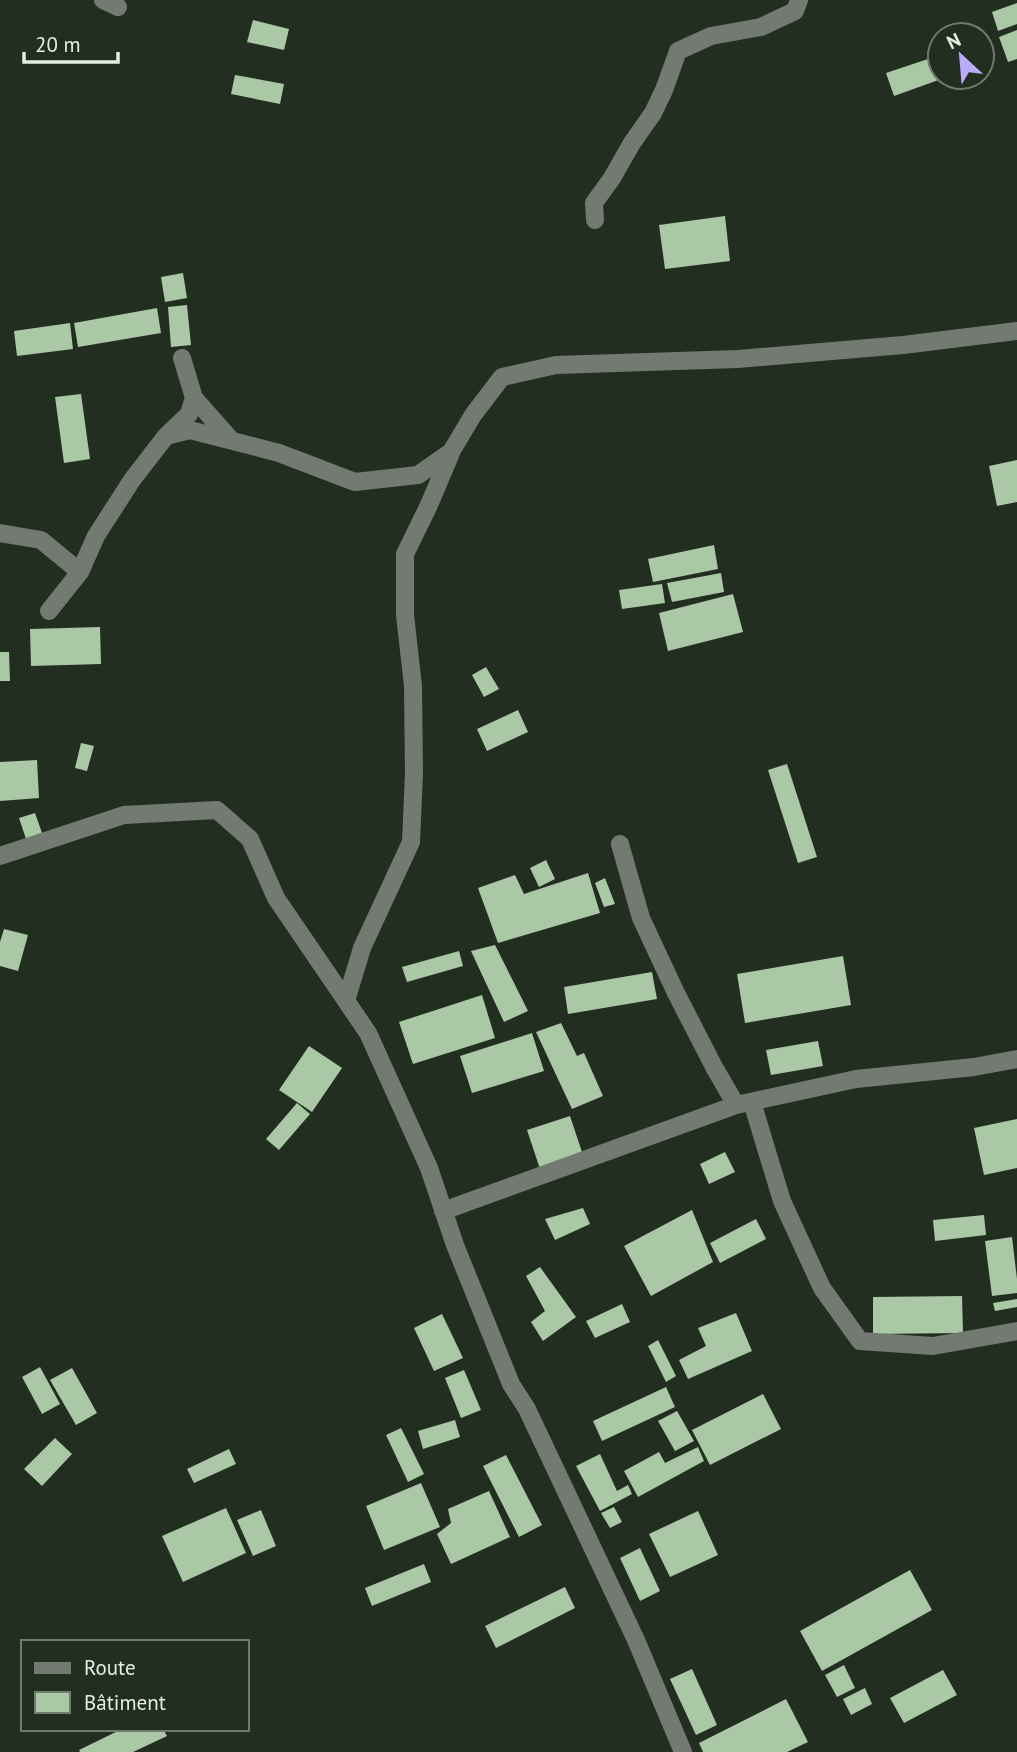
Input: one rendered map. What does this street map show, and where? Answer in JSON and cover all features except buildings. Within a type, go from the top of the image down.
[{"type":"street","points":[[596,220],[594,203],[653,113],[678,51],[711,36],[761,27],[795,11],[799,0]]},
{"type":"street","points":[[346,1001],[362,948],[411,842],[414,773],[413,686],[405,615],[405,554],[451,452],[473,415],[502,377],[555,365],[750,358],[890,346],[1017,331]]},
{"type":"street","points":[[182,358],[194,398],[232,441]]},
{"type":"street","points":[[49,611],[80,572],[96,536],[131,480],[166,436],[189,414],[194,398]]},
{"type":"street","points":[[166,436],[190,430],[279,453],[355,482],[418,475],[451,452]]},
{"type":"street","points":[[0,533],[41,540],[80,572]]},
{"type":"street","points":[[0,856],[124,815],[216,810],[250,839],[276,898],[369,1033],[429,1168],[455,1245],[511,1384],[527,1409],[625,1616],[683,1752]]},
{"type":"street","points":[[620,844],[641,918],[676,993],[714,1067],[744,1104],[782,1201],[822,1288],[860,1341],[933,1346],[1017,1331]]},
{"type":"street","points":[[443,1210],[744,1104],[856,1079],[974,1068],[1017,1059]]}]
